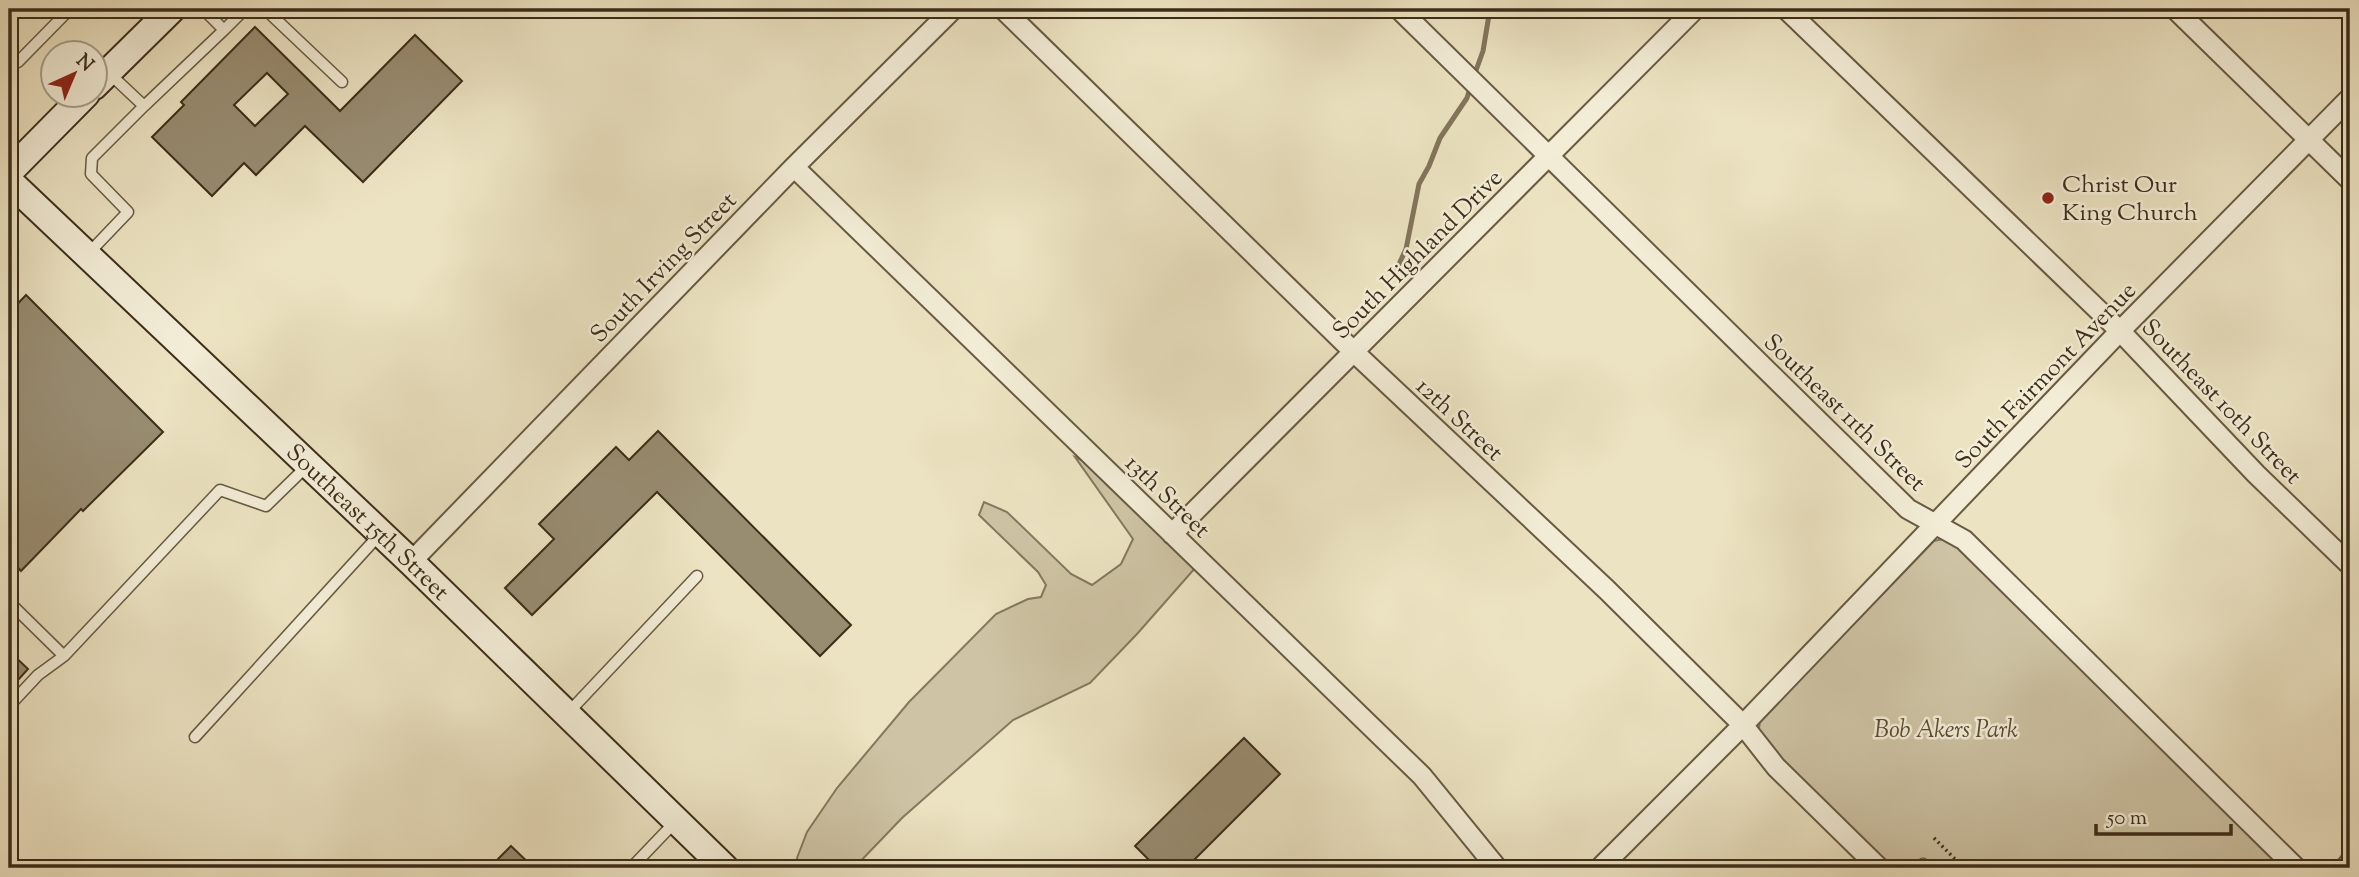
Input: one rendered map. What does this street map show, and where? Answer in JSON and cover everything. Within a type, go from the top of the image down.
[{"type":"main road","points":[[108,73],[172,9]]},
{"type":"main road","points":[[9,172],[72,108]]},
{"type":"main road","name":"Southeast 15th Street","points":[[9,181],[411,562],[725,868]]},
{"type":"street","name":"South Irving Street","points":[[411,562],[794,167],[953,9]]},
{"type":"street","name":"12th Street","points":[[1003,9],[1354,352],[1607,590],[1743,725],[1776,767],[1879,868]]},
{"type":"street","name":"Southeast 11th Street","points":[[1399,9],[1908,509],[1964,540],[2295,868]]},
{"type":"street","name":"South Highland Drive","points":[[1172,534],[1695,9]]},
{"type":"street","name":"Southeast 10th Street","points":[[1786,9],[2120,331],[2256,474],[2350,565]]},
{"type":"street","points":[[2175,9],[2350,180]]},
{"type":"street","name":"South Fairmont Avenue","points":[[1600,868],[1743,725],[2120,331],[2350,99]]},
{"type":"street","name":"13th Street","points":[[794,167],[1422,776],[1497,868]]},
{"type":"street","points":[[2345,868],[2350,862]]},
{"type":"lane","points":[[9,63],[18,62],[71,9]]},
{"type":"lane","points":[[203,9],[224,30]]},
{"type":"lane","points":[[86,255],[128,212],[91,174],[92,158],[245,9]]},
{"type":"lane","points":[[265,9],[341,82]]},
{"type":"lane","points":[[410,9],[416,9]]},
{"type":"lane","points":[[108,83],[144,106]]},
{"type":"lane","points":[[9,706],[38,675],[64,656],[220,490],[266,506],[308,466]]},
{"type":"lane","points":[[195,737],[380,534]]},
{"type":"lane","points":[[567,714],[697,576]]},
{"type":"lane","points":[[9,602],[64,656]]},
{"type":"lane","points":[[631,868],[677,821]]},
{"type":"lane","points":[[1919,868],[1923,864],[1928,868]]},
{"type":"path","points":[[1934,838],[1961,867]]},
{"type":"green space","points":[[1075,457],[1091,464],[1196,567],[1090,683],[1013,720],[902,818],[854,868],[799,868],[797,858],[807,832],[837,788],[909,702],[996,614],[1028,599],[1041,597],[1046,585],[1038,572],[979,515],[984,502],[1007,512],[1071,574],[1092,585],[1121,564],[1133,539]]},
{"type":"green space","name":"Bob Akers Park","points":[[1948,538],[2289,868],[1887,868],[1764,743],[1759,729],[1760,721],[1934,541]]},
{"type":"building","points":[[255,27],[340,111],[415,35],[462,81],[363,182],[305,126],[256,175],[244,163],[212,196],[152,137],[184,105],[181,102]],"holes":[[[267,73],[288,94],[255,126],[234,105]]]},
{"type":"building","points":[[26,295],[163,432],[83,511],[81,509],[21,571],[9,558],[9,313]]},
{"type":"building","points":[[658,431],[851,625],[820,656],[657,492],[532,615],[505,588],[554,539],[539,524],[616,447],[629,460]]},
{"type":"building","points":[[9,651],[28,669],[9,690]]},
{"type":"building","points":[[1244,738],[1280,774],[1186,868],[1157,868],[1135,846]]},
{"type":"building","points":[[511,846],[534,868],[489,868]]},
{"type":"waterway","points":[[1474,76],[1483,51],[1490,9]]},
{"type":"waterway","points":[[1393,277],[1406,249],[1419,184],[1440,138],[1467,98],[1471,85]]},
{"type":"place","name":"Christ Our King Church","points":[[2048,198]]}]
